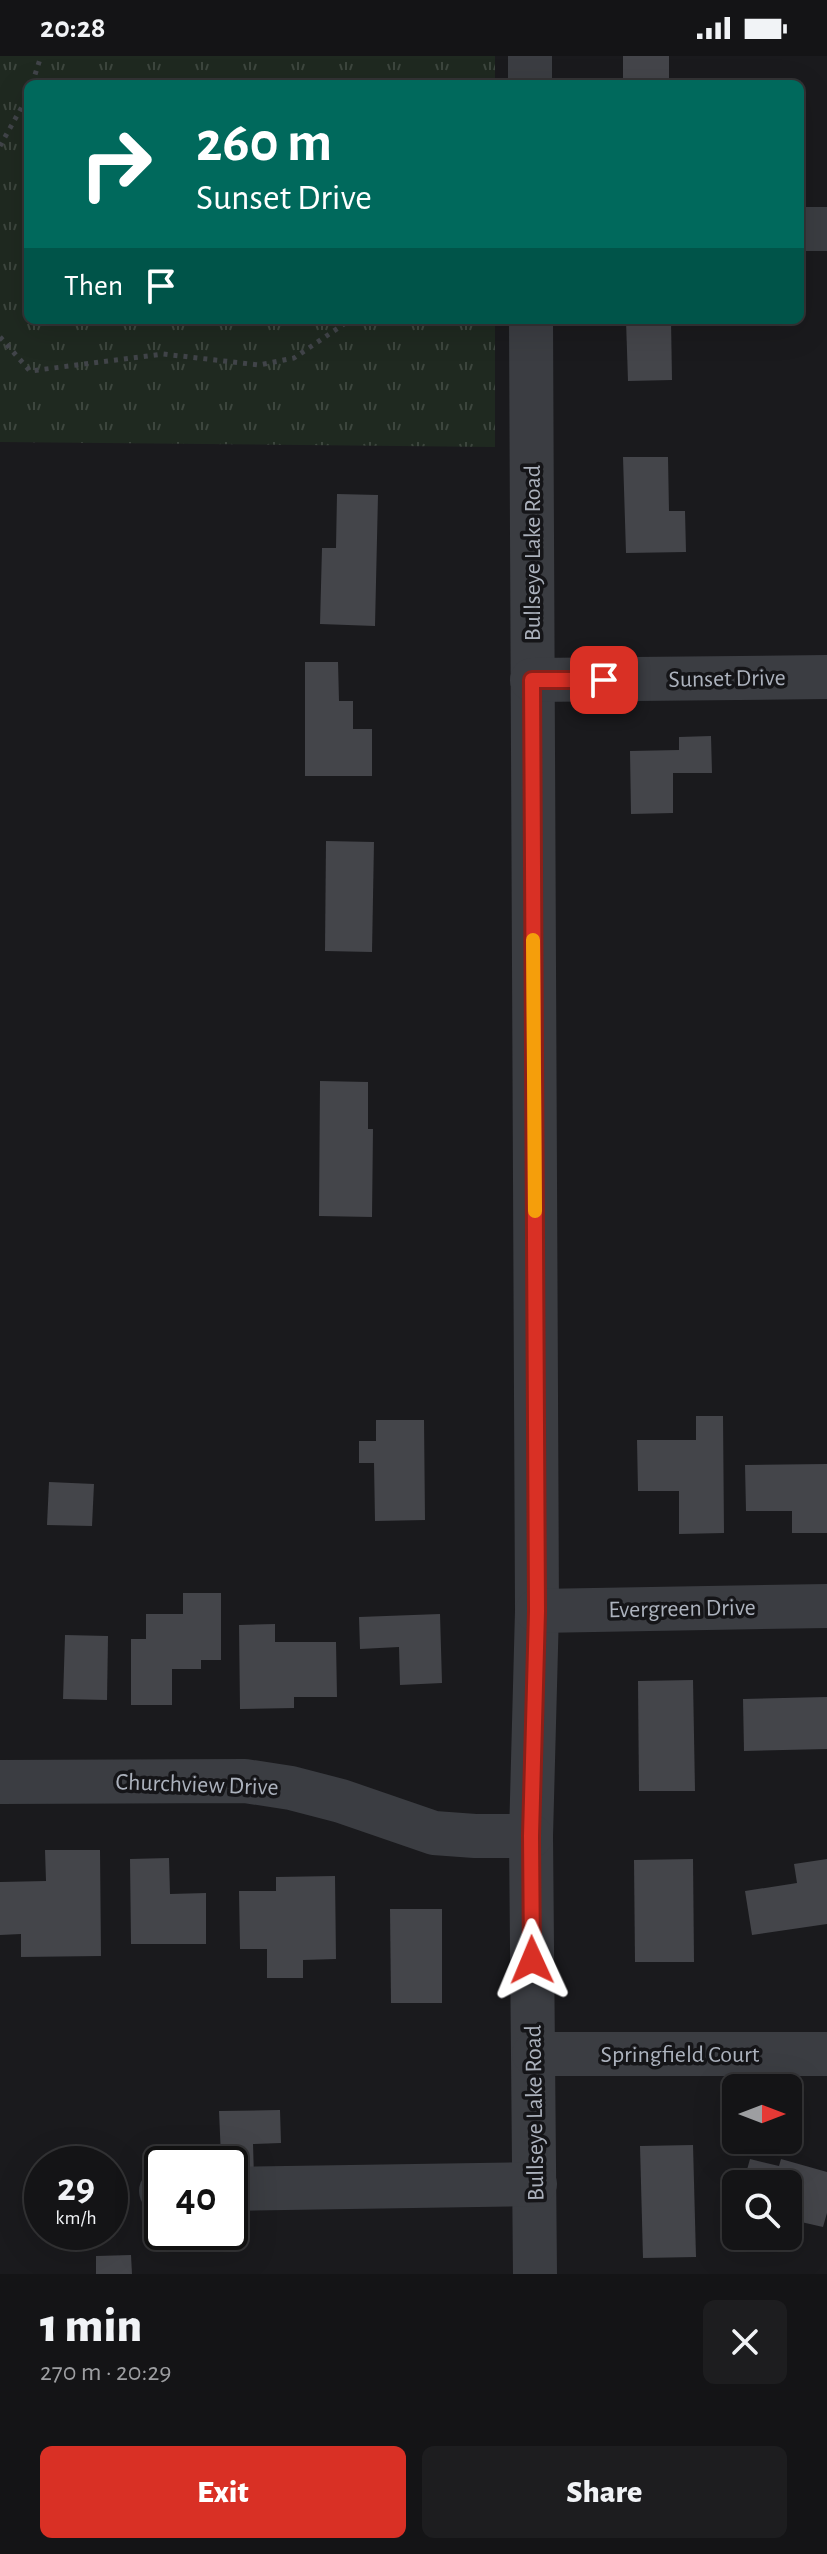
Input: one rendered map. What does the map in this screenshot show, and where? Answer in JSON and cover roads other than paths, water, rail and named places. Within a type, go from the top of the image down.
[{"type":"street","points":[[530,56],[530,80]]},
{"type":"street","points":[[804,229],[827,229]]},
{"type":"street","name":"Bullseye Lake Road","points":[[531,324],[537,1611],[531,1836],[535,2274]]},
{"type":"street","name":"Sunset Drive","points":[[532,680],[827,677]]},
{"type":"street","name":"Evergreen Drive","points":[[537,1611],[827,1606]]},
{"type":"street","name":"Churchview Drive","points":[[0,1782],[245,1781],[316,1794],[434,1833],[531,1836]]},
{"type":"street","name":"Springfield Court","points":[[534,2054],[827,2054]]},
{"type":"street","points":[[248,2189],[535,2184]]}]
